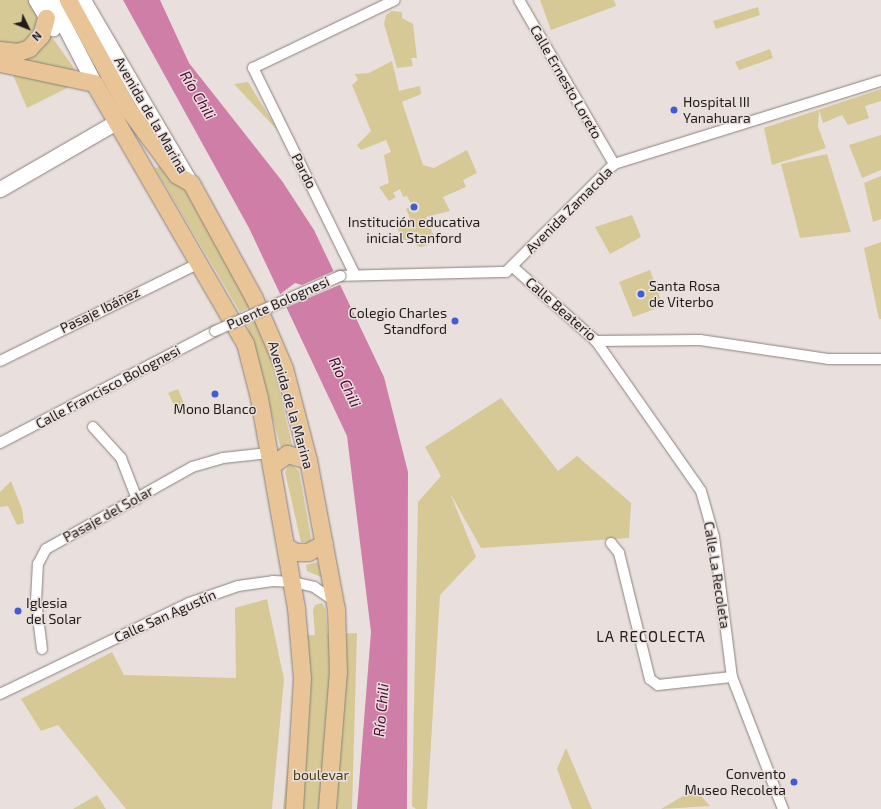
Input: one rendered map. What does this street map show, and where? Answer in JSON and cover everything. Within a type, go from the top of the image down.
[{"type":"main road","points":[[36,0],[54,4],[112,80],[128,108],[177,175],[191,184]]},
{"type":"main road","name":"Avenida de la Marina","points":[[83,0],[191,184],[271,333],[308,460],[335,601],[338,672],[324,807]]},
{"type":"main road","points":[[0,50],[18,52],[37,41],[54,4]]},
{"type":"main road","points":[[54,4],[68,53],[91,78]]},
{"type":"main road","points":[[0,63],[33,71],[91,78]]},
{"type":"main road","name":"Avenida de la Marina","points":[[91,78],[200,262],[245,343],[270,460],[293,582],[302,678],[294,809]]},
{"type":"main road","points":[[0,189],[116,122]]},
{"type":"main road","points":[[270,460],[287,454],[308,460]]},
{"type":"main road","points":[[287,547],[295,552],[308,552],[324,543]]},
{"type":"street","name":"Pardo","points":[[355,275],[252,68],[396,0]]},
{"type":"street","name":"Calle Ernesto Loreto","points":[[519,0],[614,164]]},
{"type":"street","name":"Avenida Zamacola","points":[[513,267],[614,164],[881,81]]},
{"type":"street","name":"Pasaje Ibáñez","points":[[0,361],[200,262]]},
{"type":"street","name":"Calle Beaterio","points":[[340,276],[477,274],[506,272],[513,267],[596,342],[700,340],[828,359],[881,359]]},
{"type":"street","name":"Puente Bolognesi","points":[[215,331],[340,276]]},
{"type":"street","name":"Calle Francisco Bolognesi","points":[[0,444],[215,331]]},
{"type":"street","name":"Calle La Recoleta","points":[[596,342],[701,491],[714,537],[732,677],[782,809]]},
{"type":"street","points":[[93,427],[121,458],[137,499]]},
{"type":"street","name":"Pasaje del Solar","points":[[42,649],[36,601],[42,554],[199,464],[270,460]]},
{"type":"street","points":[[611,543],[619,552],[650,679],[658,685],[732,677]]},
{"type":"street","name":"Calle San Agustín","points":[[0,694],[217,592],[273,580],[293,582],[314,587],[335,601]]},
{"type":"green space","points":[[0,0],[29,0],[39,18],[39,28],[19,47],[0,43]]},
{"type":"green space","points":[[540,0],[614,0],[616,6],[551,30]]},
{"type":"green space","points":[[758,7],[760,15],[716,29],[713,21]]},
{"type":"green space","points":[[392,11],[402,12],[402,18],[413,24],[417,58],[411,58],[413,66],[397,68],[384,24],[386,15]]},
{"type":"green space","points":[[49,33],[74,68],[73,71],[8,58],[38,52]]},
{"type":"green space","points":[[770,49],[773,58],[739,70],[735,62]]},
{"type":"green space","points":[[392,61],[399,91],[420,86],[421,94],[402,102],[423,165],[434,168],[467,150],[477,173],[463,180],[466,187],[443,197],[450,211],[426,217],[433,234],[439,235],[440,239],[427,241],[428,245],[421,247],[417,246],[416,240],[401,240],[397,226],[412,223],[406,209],[412,206],[407,196],[403,197],[400,189],[393,193],[396,197],[389,201],[379,187],[389,183],[384,155],[391,152],[386,140],[361,150],[357,145],[371,131],[352,85],[358,80],[355,74],[369,73]]},
{"type":"green space","points":[[13,75],[40,80],[73,85],[27,108]]},
{"type":"green space","points":[[248,82],[279,132],[234,84]]},
{"type":"green space","points":[[881,89],[881,101],[865,106],[869,118],[848,125],[842,115],[823,123],[819,110],[818,127],[826,148],[772,165],[764,128]]},
{"type":"green space","points":[[881,135],[881,170],[862,178],[849,145]]},
{"type":"green space","points":[[827,154],[851,232],[800,238],[781,164]]},
{"type":"green space","points":[[161,166],[192,197],[250,307],[240,312],[155,168]]},
{"type":"green space","points":[[881,176],[881,219],[873,222],[864,183]]},
{"type":"green space","points":[[632,215],[641,237],[610,254],[595,227]]},
{"type":"green space","points":[[881,242],[881,319],[879,319],[864,248]]},
{"type":"green space","name":"Santa Rosa de Viterbo","points":[[650,270],[663,306],[633,317],[619,282]]},
{"type":"green space","points":[[257,320],[275,371],[293,449],[282,449],[280,445],[247,325]]},
{"type":"green space","points":[[178,389],[187,411],[179,415],[168,393]]},
{"type":"green space","points":[[501,398],[558,471],[577,456],[631,503],[629,538],[481,548],[450,493],[476,557],[440,595],[427,809],[416,809],[412,806],[418,502],[441,476],[425,447]]},
{"type":"green space","points":[[290,463],[299,471],[312,543],[301,542],[285,472]]},
{"type":"green space","points":[[11,481],[22,509],[24,523],[17,525],[8,506],[0,507],[0,492]]},
{"type":"green space","points":[[318,562],[321,577],[307,571],[306,565]]},
{"type":"green space","points":[[267,599],[284,679],[272,809],[126,809],[58,725],[41,731],[21,699],[112,652],[124,675],[236,678],[235,608]]},
{"type":"green space","name":"boulevar","points":[[322,603],[326,610],[327,634],[357,633],[352,809],[283,809],[297,677],[292,636],[315,635],[313,610],[315,605]]},
{"type":"green space","points":[[566,748],[592,809],[572,809],[557,769]]},
{"type":"green space","points":[[695,789],[710,806],[661,809]]},
{"type":"green space","points":[[97,795],[106,809],[73,809]]},
{"type":"water","name":"Río Chili","points":[[123,0],[160,0],[189,63],[282,181],[314,230],[384,377],[408,472],[407,809],[357,809],[371,632],[347,436],[249,228]]},
{"type":"pier","points":[[336,270],[342,284],[285,308],[279,295],[295,283],[302,285]]},
{"type":"place","name":"Hospital III Yanahuara","points":[[674,110]]},
{"type":"place","name":"Institución educativa inicial Stanford","points":[[414,207]]},
{"type":"place","name":"Santa Rosa de Viterbo","points":[[641,294]]},
{"type":"place","name":"Colegio Charles Standford","points":[[455,321]]},
{"type":"place","name":"Mono Blanco","points":[[215,394]]},
{"type":"place","name":"Iglesia del Solar","points":[[18,611]]},
{"type":"place","name":"Convento Museo Recoleta","points":[[794,782]]},
{"type":"district","name":"LA RECOLECTA","points":[[651,637]]}]
